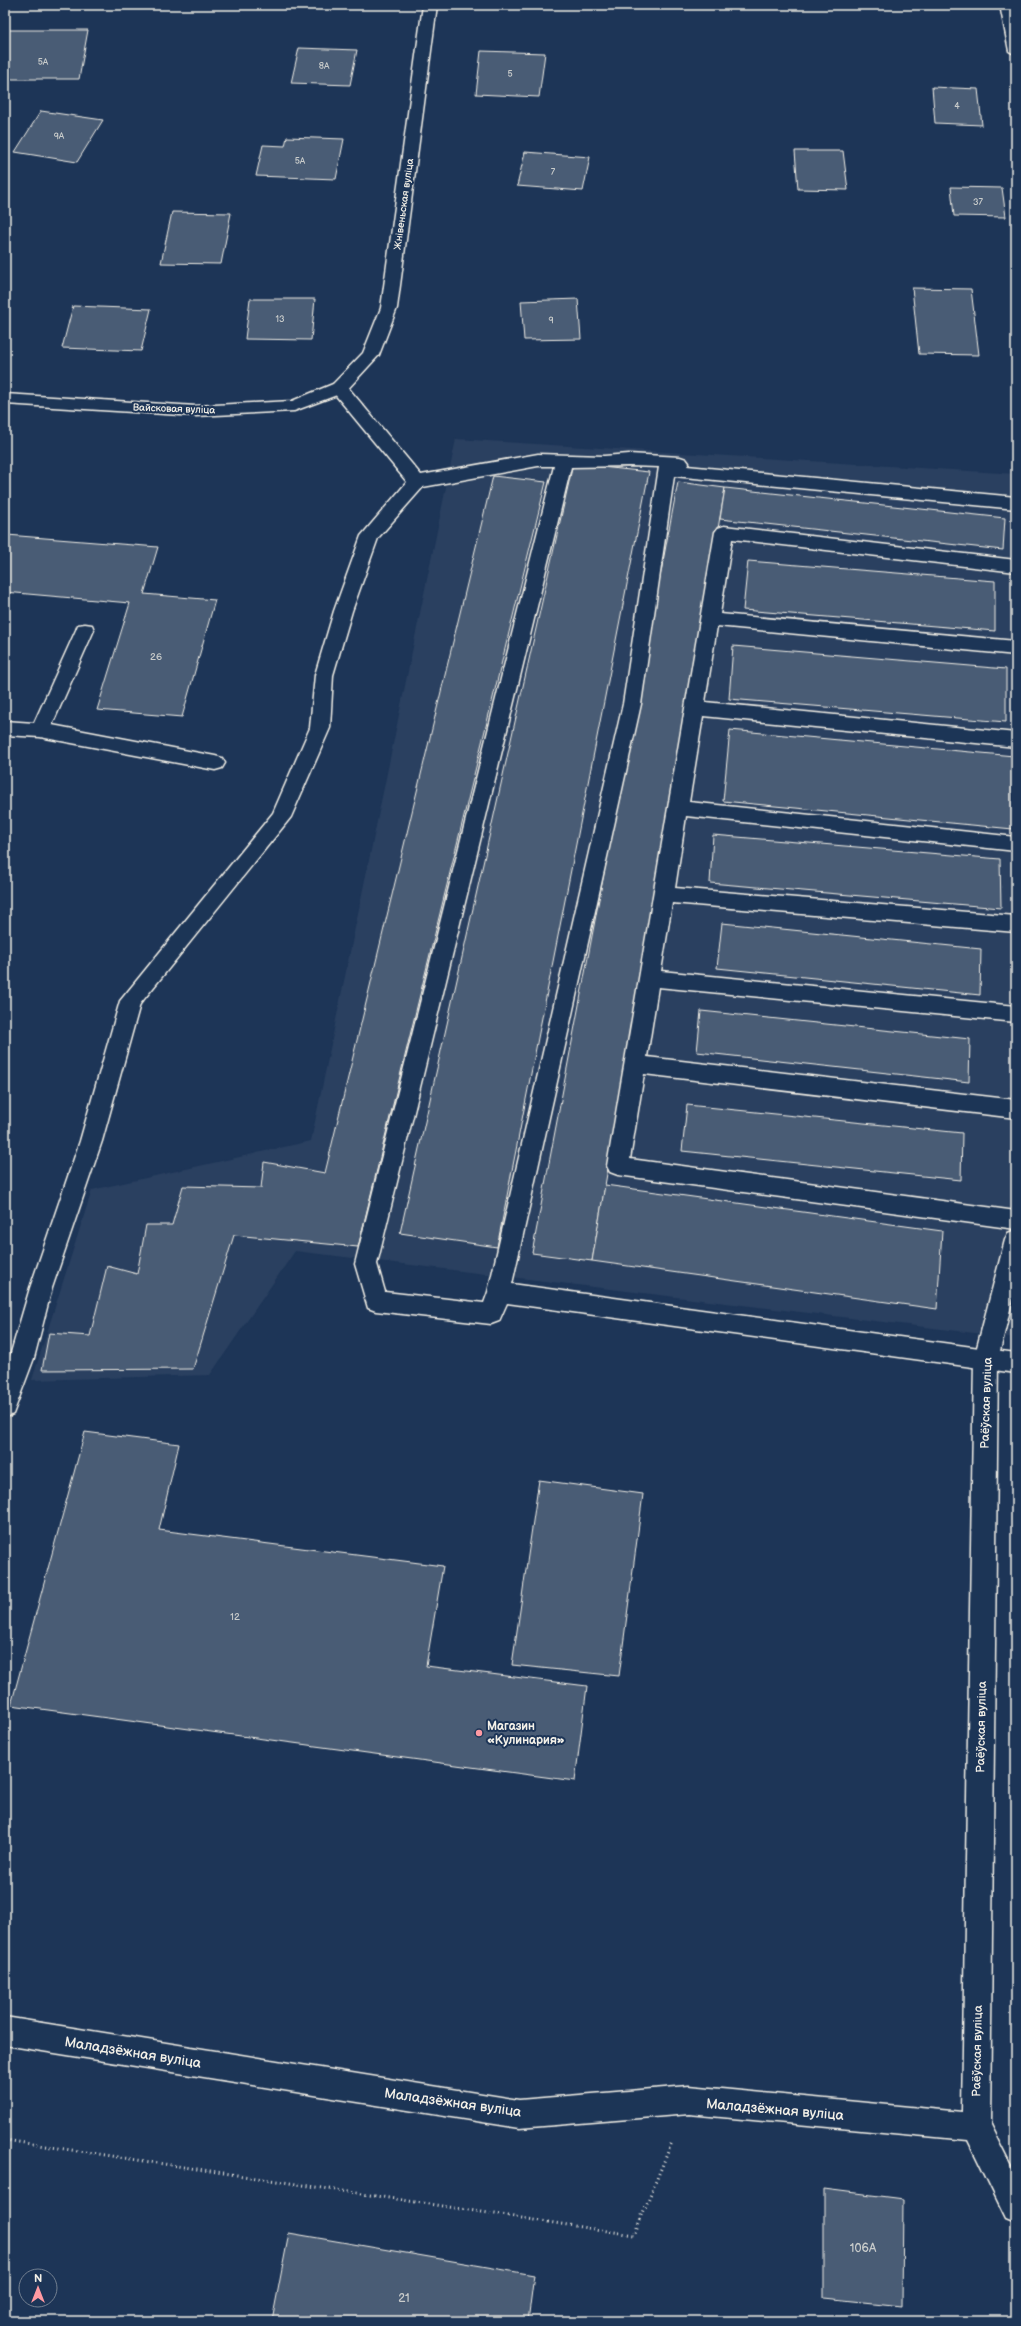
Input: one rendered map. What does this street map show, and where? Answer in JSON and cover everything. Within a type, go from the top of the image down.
[{"type":"street","name":"Жнівеньская вуліца","points":[[339,388],[371,354],[389,308],[430,5]]},
{"type":"street","points":[[1007,5],[1016,51]]},
{"type":"street","name":"Вайсковая вуліца","points":[[5,399],[196,411],[294,406],[339,388]]},
{"type":"street","points":[[339,388],[417,482]]},
{"type":"street","points":[[5,1407],[22,1358],[40,1288],[91,1141],[130,1001],[281,817],[320,728],[324,675],[343,611],[370,536],[417,482],[538,460],[604,462],[628,460],[680,464],[666,470]]},
{"type":"street","points":[[564,460],[366,1264],[376,1301],[491,1314],[500,1290],[632,704],[666,470]]},
{"type":"street","points":[[666,470],[1016,503]]},
{"type":"street","points":[[1016,566],[724,532],[651,978],[618,1166],[1016,1220]]},
{"type":"street","points":[[710,619],[1016,648]]},
{"type":"street","points":[[40,730],[85,630]]},
{"type":"street","points":[[695,708],[1016,740]]},
{"type":"street","points":[[5,728],[40,730],[215,763]]},
{"type":"street","points":[[678,808],[1016,844]]},
{"type":"street","points":[[664,895],[1016,924]]},
{"type":"street","points":[[651,978],[1016,1014]]},
{"type":"street","points":[[636,1064],[1016,1109]]},
{"type":"street","name":"Раёўская вуліца","points":[[1016,1240],[986,1359],[976,2127],[1016,2208]]},
{"type":"street","points":[[500,1290],[499,1292],[1016,1363]]},
{"type":"street","name":"Маладзёжная вуліца","points":[[5,2031],[519,2114],[689,2100],[976,2127]]},
{"type":"path","points":[[5,2140],[634,2235],[689,2100]]},
{"type":"shaded area","points":[[456,439],[1016,474],[1016,1338],[295,1251],[210,1375],[32,1380],[92,1190],[311,1141]]},
{"type":"building","points":[[8,30],[88,30],[79,79],[5,79],[5,45]]},
{"type":"building","points":[[299,48],[357,50],[350,85],[291,83]]},
{"type":"building","points":[[481,51],[545,53],[539,97],[476,94]]},
{"type":"building","points":[[932,87],[978,89],[982,125],[935,123]]},
{"type":"building","points":[[41,111],[103,120],[77,162],[15,152]]},
{"type":"building","points":[[287,137],[344,139],[336,179],[256,176],[263,145],[285,146]]},
{"type":"building","points":[[795,151],[843,151],[848,190],[798,189]]},
{"type":"building","points":[[525,152],[590,157],[583,191],[517,186]]},
{"type":"building","points":[[951,187],[1002,188],[1006,217],[954,216]]},
{"type":"building","points":[[172,212],[231,213],[221,264],[161,263]]},
{"type":"building","points":[[912,288],[971,289],[979,355],[919,354]]},
{"type":"building","points":[[250,299],[315,299],[311,340],[245,339]]},
{"type":"building","points":[[578,299],[581,339],[524,340],[521,301]]},
{"type":"building","points":[[73,306],[151,309],[141,351],[62,348]]},
{"type":"building","points":[[573,464],[649,472],[497,1247],[400,1233]]},
{"type":"building","points":[[493,476],[546,482],[358,1247],[234,1235],[193,1369],[42,1370],[49,1333],[90,1336],[107,1266],[137,1274],[146,1225],[172,1225],[183,1186],[261,1188],[264,1162],[325,1173]]},
{"type":"building","points":[[678,482],[725,488],[592,1261],[532,1253]]},
{"type":"building","points":[[725,488],[1005,518],[1003,550],[720,519]]},
{"type":"building","points":[[7,535],[158,547],[144,594],[215,600],[182,717],[97,710],[130,603],[5,592]]},
{"type":"building","points":[[748,561],[995,581],[995,631],[743,610]]},
{"type":"building","points":[[733,646],[1006,669],[1006,722],[729,699]]},
{"type":"building","points":[[730,730],[1014,756],[1013,829],[723,801]]},
{"type":"building","points":[[713,835],[1000,859],[1001,908],[710,883]]},
{"type":"building","points":[[722,923],[981,949],[980,995],[717,968]]},
{"type":"building","points":[[701,1011],[970,1039],[969,1082],[697,1052]]},
{"type":"building","points":[[687,1105],[962,1133],[961,1180],[682,1151]]},
{"type":"building","points":[[605,1185],[942,1231],[937,1309],[592,1261]]},
{"type":"building","points":[[85,1432],[179,1444],[159,1530],[443,1566],[426,1666],[587,1686],[575,1781],[11,1705]]},
{"type":"building","points":[[539,1480],[643,1494],[619,1676],[512,1665]]},
{"type":"building","points":[[824,2189],[903,2199],[902,2306],[824,2298]]},
{"type":"building","points":[[289,2233],[534,2275],[528,2321],[272,2321]]},
{"type":"place","name":"Магазин «Кулинария»","points":[[479,1733]]}]
